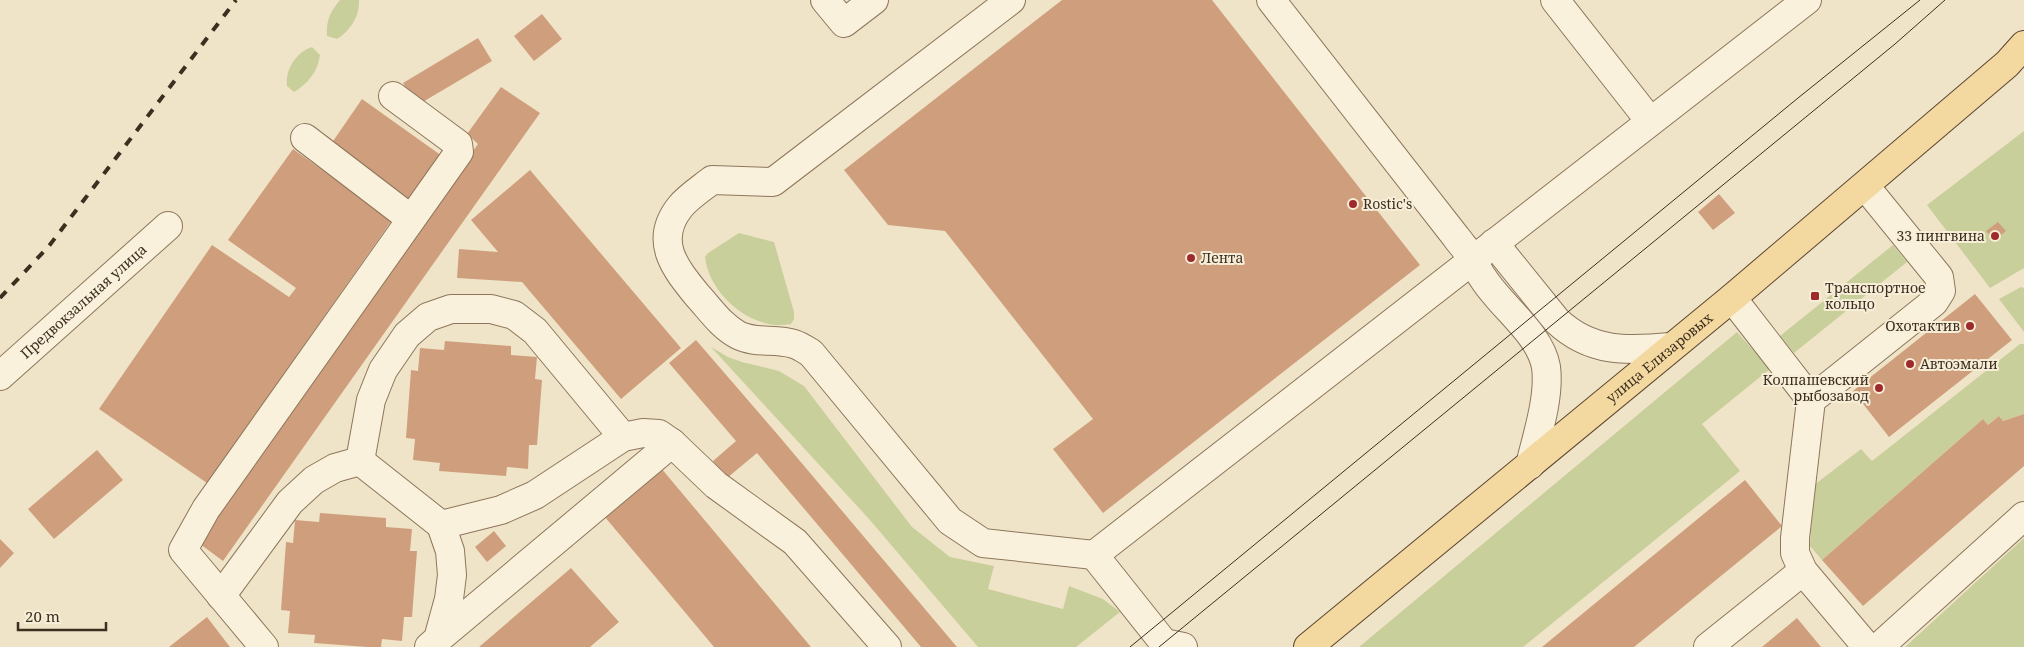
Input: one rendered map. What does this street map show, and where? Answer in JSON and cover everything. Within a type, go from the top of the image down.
[{"type":"main road","name":"улица Елизаровых","points":[[1308,647],[1732,298],[2018,56]]},
{"type":"street","points":[[825,0],[844,23],[874,0]]},
{"type":"street","points":[[1011,0],[773,182],[712,180],[681,206],[672,219],[668,233],[668,248],[672,262],[680,275],[724,326],[739,336],[754,340],[794,344],[811,353],[950,521],[983,543],[1094,555],[1170,646]]},
{"type":"street","points":[[1271,0],[1483,251],[1569,332],[1603,346],[1630,351],[1671,347]]},
{"type":"street","points":[[1554,0],[1650,121]]},
{"type":"street","points":[[1094,555],[1807,0]]},
{"type":"street","points":[[264,647],[183,550],[206,510],[459,152],[458,144],[393,96]]},
{"type":"street","points":[[305,138],[411,219]]},
{"type":"street","points":[[1811,400],[1934,302],[1941,291],[1939,277],[1865,186]]},
{"type":"street","name":"Предвокзальная улица","points":[[0,376],[168,226]]},
{"type":"street","points":[[1483,251],[1483,279],[1534,341],[1540,350],[1546,366],[1547,380],[1540,423],[1530,465]]},
{"type":"street","points":[[1732,298],[1811,400],[1794,545],[1797,561],[1803,571],[1867,647]]},
{"type":"street","points":[[360,461],[371,400],[383,370],[406,335],[428,317],[451,309],[491,310],[514,315],[535,331],[623,437]]},
{"type":"street","points":[[441,526],[501,510],[535,495],[623,437],[643,433],[659,434],[716,485],[795,542],[887,647]]},
{"type":"street","points":[[433,643],[672,444]]},
{"type":"street","points":[[221,596],[290,502],[314,480],[335,468],[360,461]]},
{"type":"street","points":[[360,461],[441,526],[450,551],[452,575],[448,606],[433,643]]},
{"type":"street","points":[[1878,647],[2024,516]]},
{"type":"street","points":[[1708,647],[1803,571]]},
{"type":"green space","points":[[340,0],[359,0],[359,6],[353,22],[346,32],[337,39],[327,36],[327,26],[331,13]]},
{"type":"green space","points":[[312,47],[320,55],[315,72],[304,85],[294,92],[287,86],[290,68],[301,53]]},
{"type":"green space","points":[[2024,131],[2024,268],[1990,288],[1927,205]]},
{"type":"green space","points":[[739,233],[774,242],[794,312],[794,319],[791,324],[777,325],[762,322],[748,316],[735,308],[715,285],[708,271],[705,257],[708,253]]},
{"type":"green space","points":[[1893,245],[1907,262],[1794,353],[1780,336]]},
{"type":"green space","points":[[2021,287],[2024,288],[2024,332],[1999,299]]},
{"type":"green space","points":[[1737,332],[1770,369],[1702,424],[1740,471],[1523,647],[1359,647]]},
{"type":"green space","points":[[2020,344],[2024,344],[2024,414],[2003,421],[1999,416],[1988,425],[1983,419],[1822,560],[1810,546],[1814,485],[1861,449],[1872,461]]},
{"type":"green space","points":[[711,347],[728,357],[742,362],[779,371],[804,386],[912,527],[950,557],[994,566],[988,589],[1063,609],[1069,586],[1103,599],[1120,612],[1076,647],[978,647],[869,519]]},
{"type":"green space","points":[[2024,538],[2024,647],[1905,647]]},
{"type":"building","name":"Лента","points":[[1062,0],[1212,0],[1420,265],[1103,513],[1053,449],[1093,419],[945,231],[888,225],[844,170]]},
{"type":"building","points":[[542,14],[562,39],[534,61],[514,36]]},
{"type":"building","points":[[478,38],[492,61],[416,106],[403,83]]},
{"type":"building","points":[[501,87],[540,113],[223,561],[200,544],[338,340],[478,144],[467,134]]},
{"type":"building","points":[[362,99],[442,156],[409,203],[329,147]]},
{"type":"building","points":[[293,149],[392,220],[207,483],[99,409],[212,245],[289,297],[296,288],[228,240]]},
{"type":"building","points":[[530,170],[681,348],[621,399],[522,282],[457,278],[459,249],[498,252],[471,220]]},
{"type":"building","points":[[1719,194],[1735,213],[1713,230],[1698,212]]},
{"type":"building","name":"33 пингвина","points":[[1998,222],[2006,231],[1994,241],[1986,231]]},
{"type":"building","points":[[1975,294],[2012,340],[1889,437],[1853,391]]},
{"type":"building","points":[[696,340],[957,647],[921,647],[757,453],[727,478],[713,461],[736,441],[669,363]]},
{"type":"building","points":[[445,341],[511,346],[511,355],[537,357],[535,379],[542,380],[537,445],[529,445],[528,469],[507,467],[506,476],[439,471],[440,463],[413,460],[415,439],[406,438],[411,370],[418,371],[420,348],[444,350]]},
{"type":"building","points":[[2024,414],[2024,466],[1863,606],[1822,560],[1983,419],[1988,425],[1999,416],[2003,421]]},
{"type":"building","points":[[97,450],[123,480],[54,539],[28,509]]},
{"type":"building","points":[[661,468],[811,647],[714,647],[604,516]]},
{"type":"building","points":[[1745,480],[1782,526],[1634,647],[1542,647]]},
{"type":"building","points":[[320,513],[386,518],[386,527],[412,529],[410,551],[417,551],[412,617],[404,617],[402,641],[382,639],[381,647],[367,647],[314,643],[315,635],[288,633],[290,611],[281,610],[286,542],[293,543],[295,520],[319,522]]},
{"type":"building","points":[[494,531],[506,546],[487,562],[475,547]]},
{"type":"building","points":[[0,539],[14,553],[0,568]]},
{"type":"building","points":[[571,568],[619,622],[590,647],[479,647]]},
{"type":"building","points":[[207,617],[230,647],[169,647]]},
{"type":"building","points":[[1797,618],[1821,647],[1762,647]]},
{"type":"tram line","points":[[1130,647],[1920,0]]},
{"type":"tram line","points":[[1159,647],[1895,44],[1945,0]]},
{"type":"railway","points":[[0,298],[49,246],[236,0]]},
{"type":"place","name":"Rostic's","points":[[1353,204]]},
{"type":"place","name":"33 пингвина","points":[[1995,236]]},
{"type":"place","name":"Лента","points":[[1191,258]]},
{"type":"place","name":"Транспортное кольцо","points":[[1815,296]]},
{"type":"place","name":"Охотактив","points":[[1970,326]]},
{"type":"place","name":"Автоэмали","points":[[1910,364]]},
{"type":"place","name":"Колпашевский рыбозавод","points":[[1879,388]]}]
